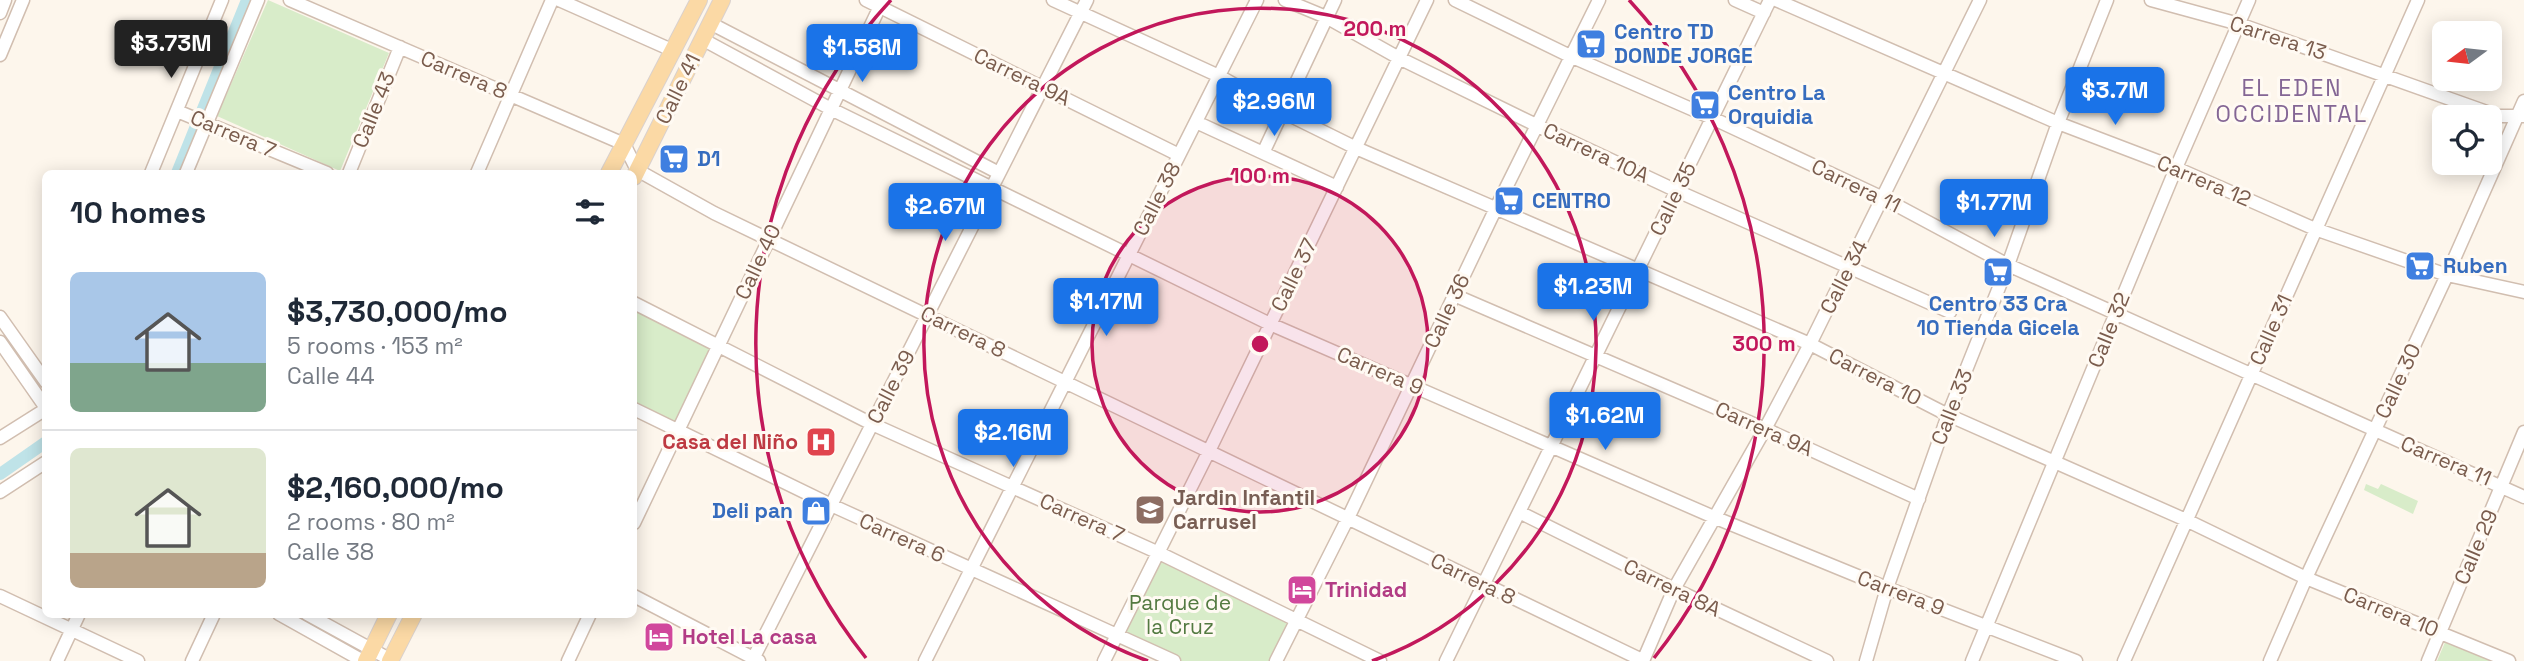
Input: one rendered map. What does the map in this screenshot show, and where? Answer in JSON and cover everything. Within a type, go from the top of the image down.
[{"type":"main road","name":"Calle 41","points":[[611,170],[699,0]]},
{"type":"main road","name":"Calle 41","points":[[637,170],[722,0]]},
{"type":"main road","points":[[367,657],[387,618]]},
{"type":"main road","points":[[391,661],[412,618]]},
{"type":"street","points":[[0,13],[5,0]]},
{"type":"street","points":[[0,55],[23,0]]},
{"type":"street","points":[[152,170],[181,112],[222,0]]},
{"type":"street","points":[[187,170],[204,121],[258,0]]},
{"type":"street","name":"Carrera 8","points":[[290,0],[624,144]]},
{"type":"street","points":[[478,170],[552,0]]},
{"type":"street","points":[[559,0],[674,51]]},
{"type":"street","name":"Carrera 9A","points":[[866,0],[882,4],[1179,155]]},
{"type":"street","name":"Carrera 10","points":[[1053,0],[1219,76],[1281,111],[1356,148],[1810,344],[1948,415],[2186,520],[2306,578],[2509,661]]},
{"type":"street","name":"Calle 39","points":[[755,660],[1087,0]]},
{"type":"street","name":"Calle 38","points":[[925,661],[1257,0]]},
{"type":"street","name":"Carrera 10A","points":[[1285,0],[1326,17],[1399,58],[1536,125],[1677,191],[1950,312]]},
{"type":"street","points":[[1264,151],[1335,0]]},
{"type":"street","name":"Calle 37","points":[[1104,661],[1209,451],[1427,0]]},
{"type":"street","name":"Carrera 11","points":[[1455,0],[1883,198],[2008,265],[2524,496]]},
{"type":"street","name":"Calle 36","points":[[1276,661],[1599,0]]},
{"type":"street","points":[[1735,0],[1764,13]]},
{"type":"street","name":"Calle 35","points":[[1446,661],[1764,13],[1773,0]]},
{"type":"street","name":"Carrera 12","points":[[1773,0],[2058,123],[2176,168],[2315,229],[2447,275],[2524,292]]},
{"type":"street","name":"Calle 34","points":[[1643,661],[1674,589],[1716,518],[1810,344],[1980,0]]},
{"type":"street","name":"Calle 33","points":[[1866,661],[1887,588],[1948,415],[2008,265],[2058,123],[2107,0]]},
{"type":"street","name":"Carrera 13","points":[[2151,0],[2239,24],[2498,116],[2520,116]]},
{"type":"street","name":"Calle 32","points":[[1972,661],[2176,168],[2249,0]]},
{"type":"street","name":"Calle 31","points":[[2124,661],[2418,0]]},
{"type":"street","name":"Calle 40","points":[[637,517],[882,4]]},
{"type":"street","points":[[710,23],[999,173]]},
{"type":"street","name":"Carrera 9","points":[[702,39],[831,109],[1270,324],[1716,518],[2076,661]]},
{"type":"street","name":"Calle 43","points":[[350,170],[400,47]]},
{"type":"street","name":"Calle 30","points":[[2270,661],[2520,116],[2524,101]]},
{"type":"street","name":"Carrera 7","points":[[181,112],[320,170]]},
{"type":"street","points":[[1196,122],[1264,151],[1337,187]]},
{"type":"street","points":[[624,144],[634,170]]},
{"type":"street","name":"Carrera 8","points":[[637,175],[1643,661]]},
{"type":"street","name":"Carrera 9A","points":[[1454,295],[1765,429],[1919,499]]},
{"type":"street","name":"Carrera 7","points":[[637,305],[717,348],[872,424],[1159,553],[1380,661]]},
{"type":"street","points":[[0,317],[42,376]]},
{"type":"street","points":[[0,342],[42,403]]},
{"type":"street","name":"Carrera 6","points":[[637,410],[831,505],[1174,661]]},
{"type":"street","points":[[0,438],[42,412]]},
{"type":"street","name":"Calle 29","points":[[2428,661],[2524,432]]},
{"type":"street","points":[[0,492],[42,465]]},
{"type":"street","name":"Carrera 8A","points":[[1519,512],[1827,661]]},
{"type":"street","points":[[0,596],[42,615]]},
{"type":"street","points":[[637,598],[755,660]]},
{"type":"street","points":[[50,618],[138,661]]},
{"type":"street","points":[[57,661],[77,618]]},
{"type":"street","points":[[192,661],[212,618]]},
{"type":"street","points":[[287,618],[367,657],[391,661]]},
{"type":"street","points":[[313,618],[367,657]]},
{"type":"street","points":[[568,661],[588,618]]},
{"type":"green space","points":[[268,0],[389,53],[340,170],[217,116]]},
{"type":"green space","points":[[637,308],[712,348],[676,427],[637,407]]},
{"type":"green space","points":[[2366,484],[2378,489],[2381,484],[2418,501],[2413,514],[2364,490]]},
{"type":"green space","name":"Parque de la Cruz","points":[[1159,557],[1291,621],[1272,661],[1176,661],[1121,634]]},
{"type":"green space","points":[[2446,640],[2492,661],[2437,661]]},
{"type":"waterway","points":[[178,170],[247,0]]},
{"type":"waterway","points":[[0,474],[42,445]]},
{"type":"place","name":"Centro TD DONDE JORGE","points":[[1591,44]]},
{"type":"place","name":"Centro La Orquidia","points":[[1705,105]]},
{"type":"place","name":"D1","points":[[674,159]]},
{"type":"place","name":"CENTRO","points":[[1509,201]]},
{"type":"place","name":"Ruben","points":[[2420,266]]},
{"type":"place","name":"Centro 33 Cra 10 Tienda Gicela","points":[[1998,272]]},
{"type":"place","name":"Casa del Niño","points":[[821,442]]},
{"type":"place","name":"Jardin Infantil Carrusel","points":[[1150,510]]},
{"type":"place","name":"Deli pan","points":[[816,511]]},
{"type":"place","name":"Trinidad","points":[[1302,590]]},
{"type":"place","name":"Hotel La casa","points":[[659,637]]},
{"type":"district","name":"EL EDEN OCCIDENTAL","points":[[2292,101]]}]
